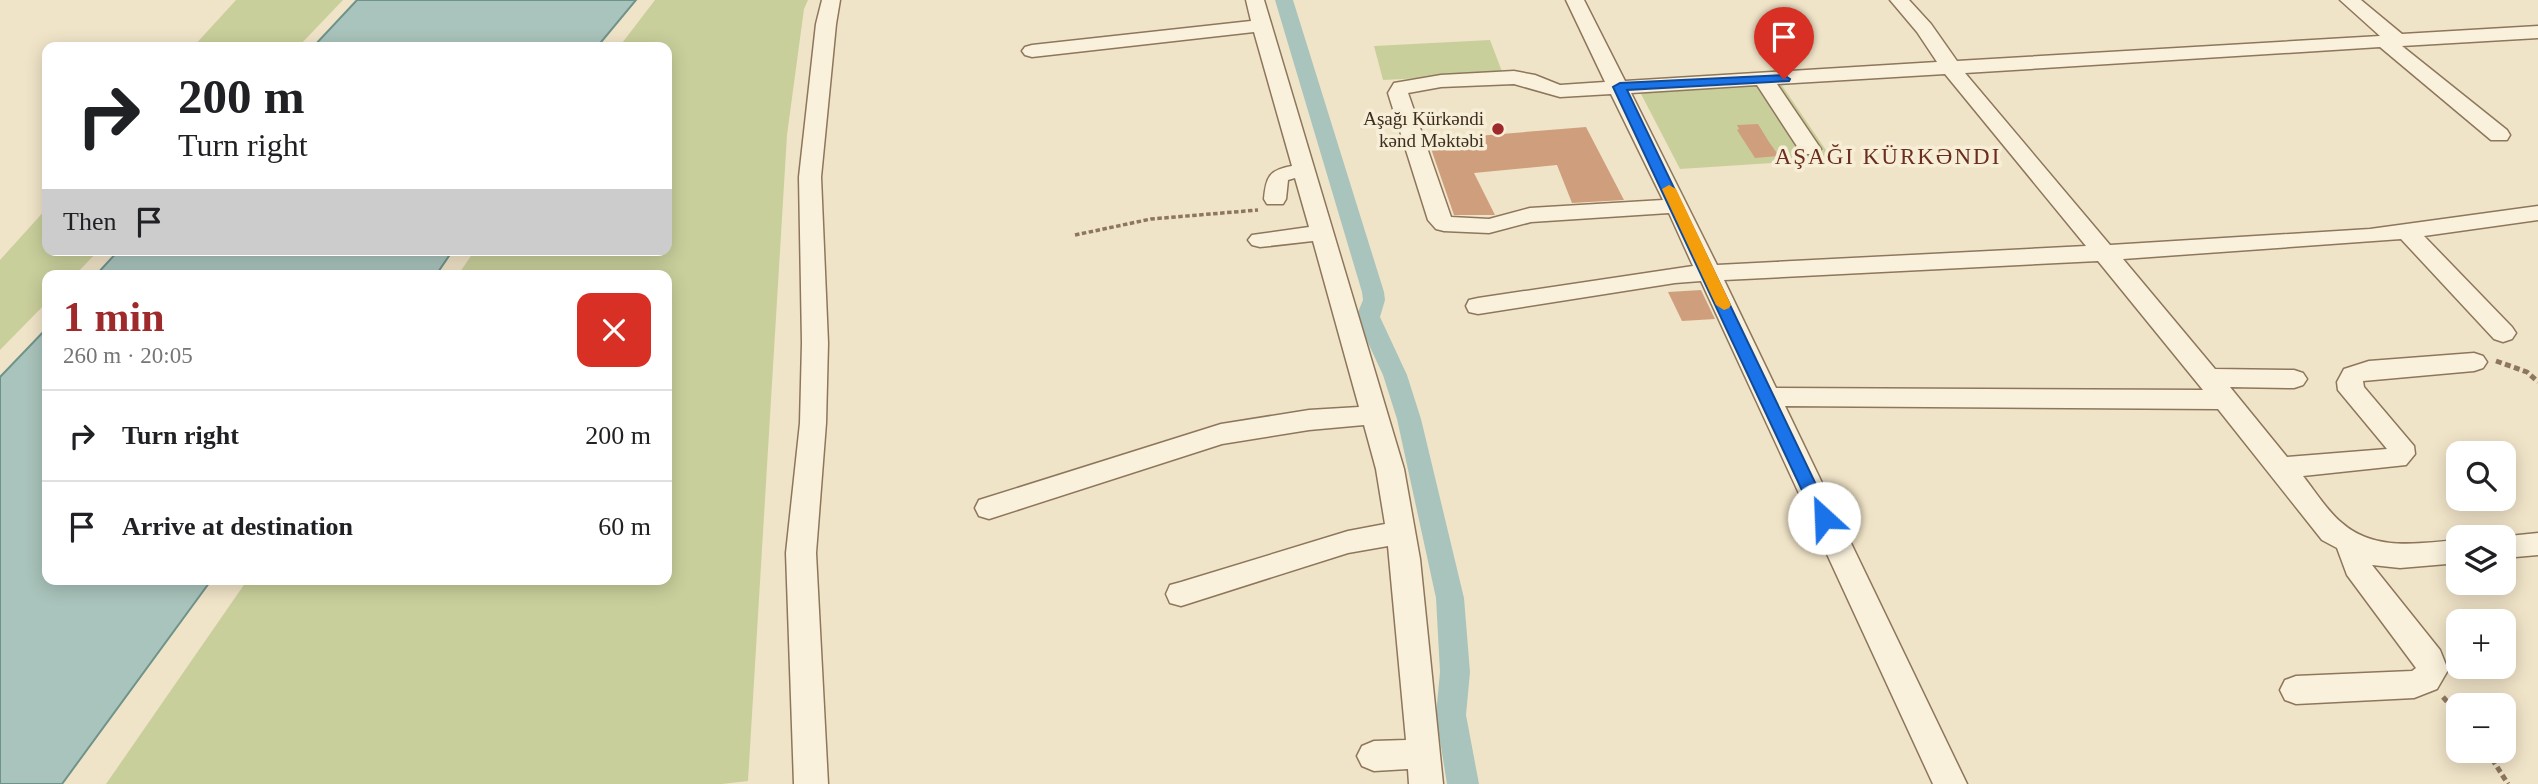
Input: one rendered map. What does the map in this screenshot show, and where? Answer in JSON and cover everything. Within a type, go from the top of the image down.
[{"type":"street","points":[[811,784],[800,553],[813,423],[815,343],[810,177],[826,24],[831,0]]},
{"type":"street","points":[[1255,0],[1390,469],[1401,533],[1424,769],[1374,756]]},
{"type":"street","points":[[1575,0],[1677,206],[1950,784]]},
{"type":"street","points":[[1899,0],[1924,28],[1950,68],[2208,378],[2332,532],[2350,544],[2372,553],[2400,556],[2446,552]]},
{"type":"street","points":[[2348,0],[2499,135]]},
{"type":"street","points":[[1032,51],[1185,36],[1263,25]]},
{"type":"street","points":[[1677,206],[1530,215],[1489,226],[1444,224],[1440,220],[1398,93],[1401,87],[1407,84],[1522,78],[1550,90],[1560,91],[2538,32]]},
{"type":"street","points":[[1764,80],[1810,149]]},
{"type":"street","points":[[1267,204],[1277,178],[1282,174],[1305,170]]},
{"type":"street","points":[[1478,306],[1655,277],[2370,236],[2538,213]]},
{"type":"street","points":[[2406,231],[2503,333]]},
{"type":"street","points":[[1260,240],[1322,233]]},
{"type":"street","points":[[2281,468],[2396,458],[2402,454],[2400,446],[2351,390],[2353,375],[2369,370],[2474,362]]},
{"type":"street","points":[[2208,378],[2294,379]]},
{"type":"street","points":[[1766,397],[2225,400]]},
{"type":"street","points":[[989,508],[1221,434],[1309,419],[1374,415]]},
{"type":"street","points":[[1181,594],[1373,535],[1401,533]]},
{"type":"street","points":[[2296,690],[2414,684],[2426,679],[2432,670],[2429,659],[2357,567],[2350,544]]},
{"type":"street","points":[[2516,546],[2538,544]]},
{"type":"path","points":[[1075,235],[1151,219],[1267,204]]},
{"type":"path","points":[[2474,362],[2508,363],[2538,382]]},
{"type":"path","points":[[2495,763],[2508,784]]},
{"type":"green space","points":[[236,0],[343,0],[303,42],[198,42]]},
{"type":"green space","points":[[655,0],[808,0],[804,9],[787,135],[748,781],[722,784],[106,784],[244,585],[672,585],[672,270],[461,270],[471,256],[672,256],[672,42],[623,42]]},
{"type":"green space","points":[[1490,40],[1503,74],[1383,80],[1374,46]]},
{"type":"green space","points":[[1781,84],[1832,159],[1680,169],[1640,92]]},
{"type":"green space","points":[[42,214],[42,256],[93,256],[80,270],[42,270],[42,307],[0,350],[0,260]]},
{"type":"water","points":[[357,0],[636,0],[601,42],[318,42]]},
{"type":"water","points":[[113,256],[449,256],[439,270],[101,270]]},
{"type":"water","points":[[42,333],[42,585],[208,585],[62,784],[0,784],[0,377]]},
{"type":"building","points":[[1758,124],[1779,156],[1755,158],[1737,130],[1737,125]]},
{"type":"building","points":[[1586,127],[1624,200],[1572,203],[1557,165],[1474,173],[1495,215],[1454,215],[1428,140]]},
{"type":"building","points":[[1701,290],[1715,319],[1682,321],[1668,292]]},
{"type":"waterway","points":[[1284,0],[1373,292],[1374,300],[1368,317],[1395,375],[1409,419],[1450,598],[1455,672],[1451,715],[1463,784]]},
{"type":"slow traffic","points":[[1669,189],[1724,305]]},
{"type":"place","name":"Aşağı Kürkəndi kənd Məktəbi","points":[[1498,129]]},
{"type":"district","name":"AŞAĞI KÜRKƏNDI","points":[[1888,156]]},
{"type":"route","points":[[1784,79],[1620,87],[1824,518]]}]
